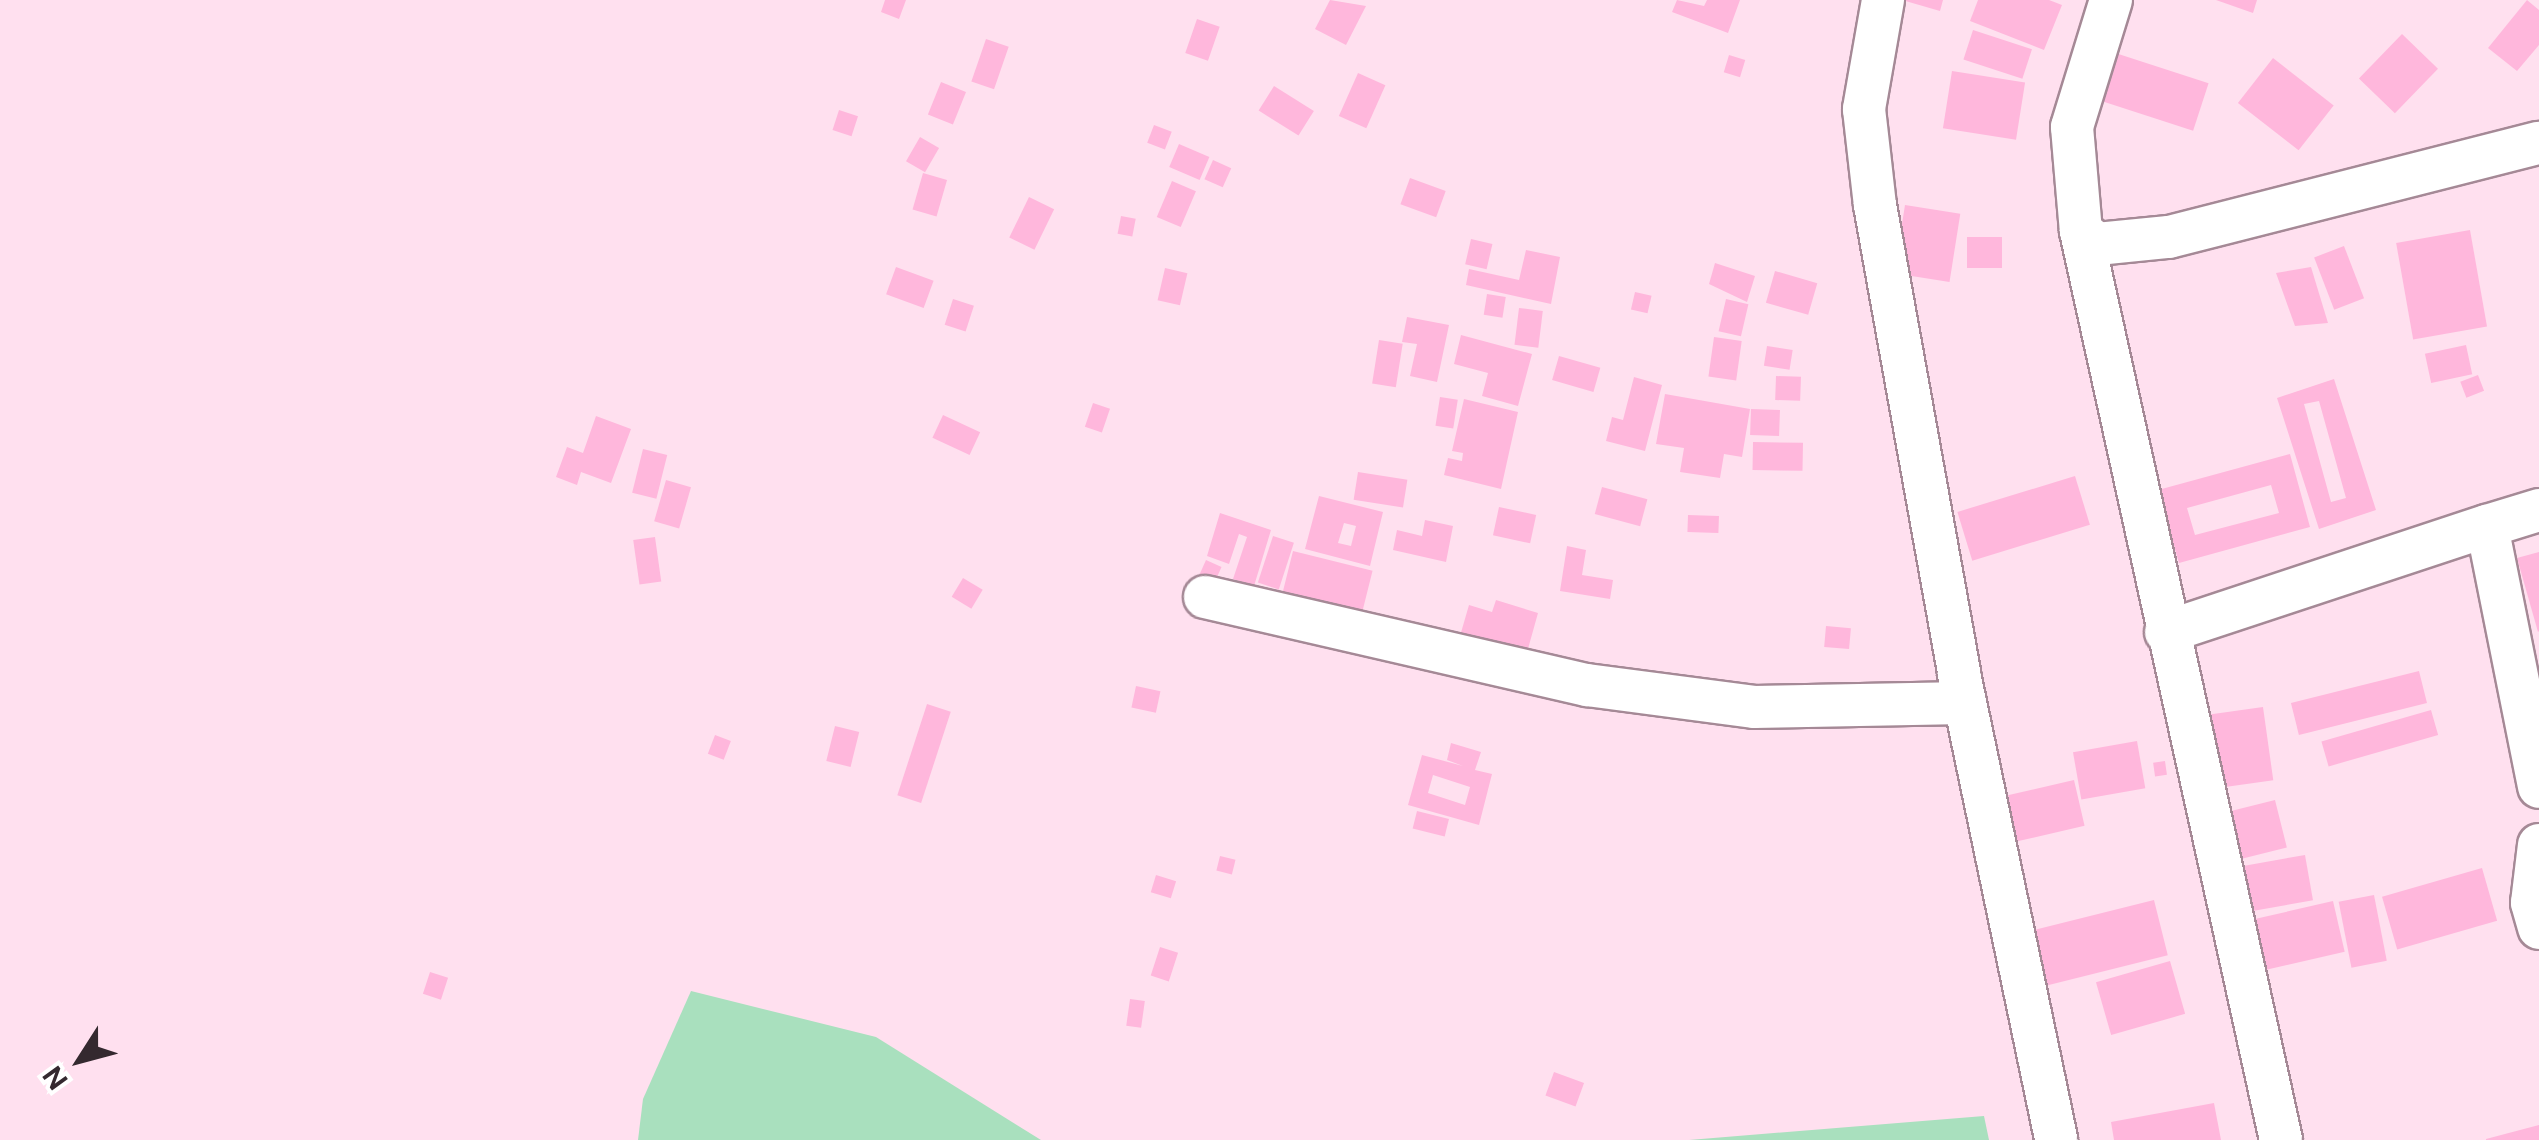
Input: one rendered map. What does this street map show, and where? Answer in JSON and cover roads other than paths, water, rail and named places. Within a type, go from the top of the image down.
[{"type":"street","points":[[1883,0],[1866,128],[1965,703],[2056,1140]]},
{"type":"street","points":[[2111,0],[2072,127],[2081,232],[2166,632],[2281,1140]]},
{"type":"street","points":[[2081,232],[2097,244],[2170,237],[2539,143]]},
{"type":"street","points":[[2166,632],[2539,510]]},
{"type":"street","points":[[2487,526],[2539,788]]},
{"type":"street","points":[[1205,597],[1586,685],[1754,706],[1965,703]]},
{"type":"street","points":[[2537,911],[2539,845]]}]
